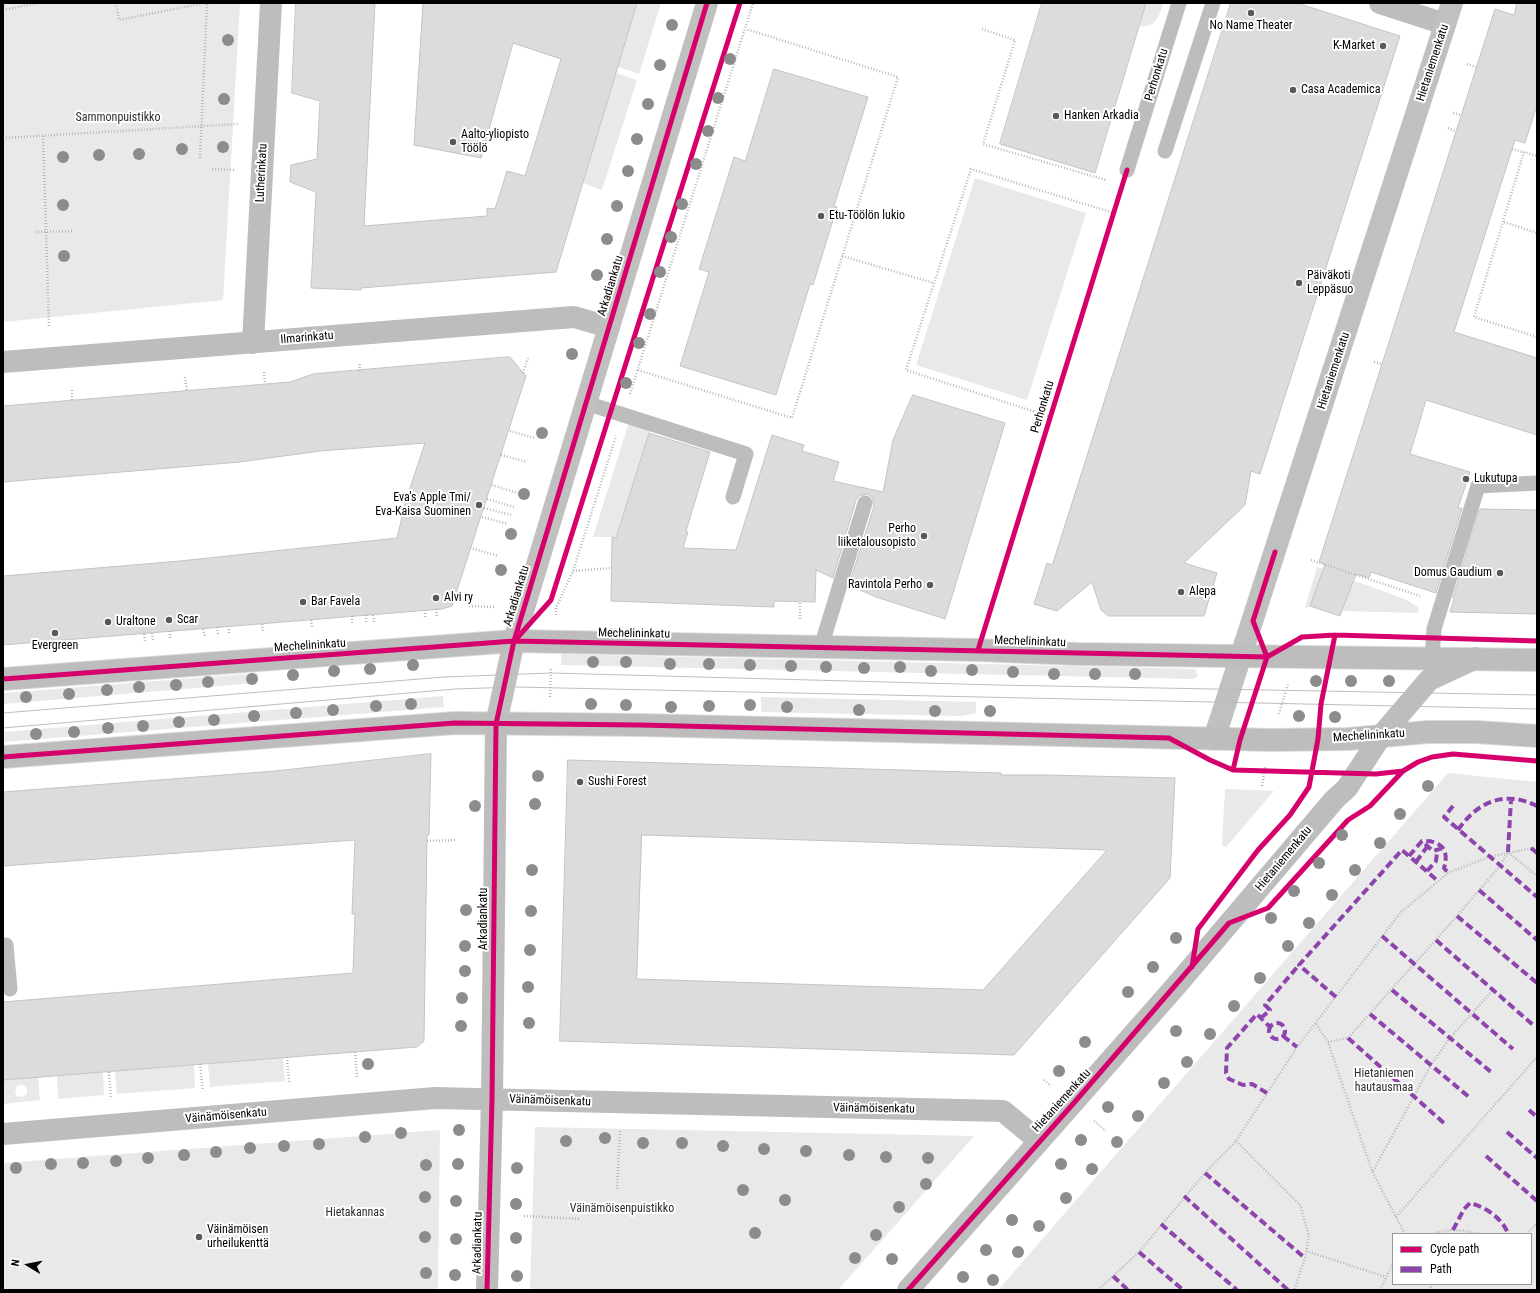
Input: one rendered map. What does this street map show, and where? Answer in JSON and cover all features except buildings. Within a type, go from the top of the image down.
[{"type":"street","name":"Lutherinkatu","points":[[253,343],[271,3]]},
{"type":"street","name":"Arkadiankatu","points":[[487,1290],[492,1100],[496,724],[514,641],[707,3]]},
{"type":"street","points":[[1380,3],[1445,24]]},
{"type":"street","name":"Hietaniemenkatu","points":[[1214,739],[1452,3]]},
{"type":"street","name":"Ilmarinkatu","points":[[3,362],[574,317],[609,327]]},
{"type":"street","name":"Mechelininkatu","points":[[3,679],[514,641],[1078,654],[1476,658],[1537,660]]},
{"type":"street","name":"Hietaniemenkatu","points":[[908,1290],[1175,987],[1334,800],[1347,788],[1381,736],[1429,680],[1476,658]]},
{"type":"street","name":"Mechelininkatu","points":[[3,757],[424,725],[496,724],[1271,740],[1348,739],[1428,732],[1476,732],[1537,736]]},
{"type":"street","name":"Väinämöisenkatu","points":[[3,1134],[435,1098],[1003,1111],[1039,1141]]},
{"type":"lane","name":"Perhonkatu","points":[[1127,170],[1179,3]]},
{"type":"lane","points":[[1165,151],[1213,3]]},
{"type":"lane","points":[[586,403],[746,454],[733,496]]},
{"type":"lane","points":[[1432,658],[1434,629],[1478,486],[1537,484]]},
{"type":"lane","points":[[821,647],[865,503]]},
{"type":"lane","points":[[3,946],[6,945],[10,989]]},
{"type":"path","points":[[3,10],[38,3]]},
{"type":"path","points":[[116,3],[119,20],[206,3],[200,158]]},
{"type":"path","points":[[549,724],[556,608],[573,571],[638,370],[753,3]]},
{"type":"path","points":[[638,370],[792,418],[898,77],[746,29]]},
{"type":"path","points":[[982,29],[1015,40],[984,144],[1123,185]]},
{"type":"path","points":[[1467,64],[1476,67]]},
{"type":"path","points":[[1453,113],[1461,115]]},
{"type":"path","points":[[3,138],[241,124]]},
{"type":"path","points":[[1448,128],[1455,131]]},
{"type":"path","points":[[43,136],[49,326]]},
{"type":"path","points":[[1512,149],[1537,156]]},
{"type":"path","points":[[1524,152],[1474,317],[1537,337]]},
{"type":"path","points":[[212,169],[239,171]]},
{"type":"path","points":[[1051,417],[906,370],[971,169],[1114,213]]},
{"type":"path","points":[[1112,220],[1127,170]]},
{"type":"path","points":[[1504,222],[1537,233]]},
{"type":"path","points":[[35,232],[73,231]]},
{"type":"path","points":[[842,256],[934,283]]},
{"type":"path","points":[[523,372],[528,358]]},
{"type":"path","points":[[1374,362],[1381,364]]},
{"type":"path","points":[[359,371],[360,364]]},
{"type":"path","points":[[264,372],[264,384]]},
{"type":"path","points":[[184,378],[187,391]]},
{"type":"path","points":[[72,390],[72,400]]},
{"type":"path","points":[[510,431],[535,438]]},
{"type":"path","points":[[501,455],[527,462]]},
{"type":"path","points":[[492,485],[518,493]]},
{"type":"path","points":[[487,499],[514,507]]},
{"type":"path","points":[[484,508],[511,515]]},
{"type":"path","points":[[482,517],[508,524]]},
{"type":"path","points":[[470,548],[498,556]]},
{"type":"path","points":[[1311,560],[1441,603]]},
{"type":"path","points":[[573,571],[612,568]]},
{"type":"path","points":[[800,602],[800,621]]},
{"type":"path","points":[[436,609],[437,616]]},
{"type":"path","points":[[425,610],[425,617]]},
{"type":"path","points":[[366,615],[366,622]]},
{"type":"path","points":[[373,615],[374,622]]},
{"type":"path","points":[[352,616],[352,623]]},
{"type":"path","points":[[311,620],[312,627]]},
{"type":"path","points":[[262,624],[263,631]]},
{"type":"path","points":[[228,626],[229,634]]},
{"type":"path","points":[[217,627],[218,635]]},
{"type":"path","points":[[203,629],[204,636]]},
{"type":"path","points":[[170,631],[170,639]]},
{"type":"path","points":[[152,633],[153,641]]},
{"type":"path","points":[[144,634],[145,641]]},
{"type":"path","points":[[62,640],[62,648]]},
{"type":"path","points":[[56,641],[56,649]]},
{"type":"path","points":[[1262,786],[1271,740],[1297,657]]},
{"type":"path","points":[[1256,771],[1272,771]]},
{"type":"path","points":[[427,841],[456,840]]},
{"type":"path","points":[[1098,1290],[1139,1252],[1205,1173],[1236,1141],[1297,1047],[1401,912],[1448,873],[1489,857],[1537,847]]},
{"type":"path","points":[[1508,852],[1537,876]]},
{"type":"path","points":[[1328,1042],[1348,1038],[1471,900],[1500,866],[1508,852]]},
{"type":"path","points":[[1372,1171],[1431,1066],[1450,1038],[1493,990]]},
{"type":"path","points":[[1316,1024],[1328,1042],[1372,1171],[1404,1233]]},
{"type":"path","points":[[355,1052],[358,1082]]},
{"type":"path","points":[[1396,1217],[1537,1056]]},
{"type":"path","points":[[287,1057],[289,1087]]},
{"type":"path","points":[[200,1064],[203,1094]]},
{"type":"path","points":[[109,1072],[111,1102]]},
{"type":"path","points":[[617,1189],[621,1122]]},
{"type":"path","points":[[1236,1141],[1300,1205],[1309,1236],[1294,1290]]},
{"type":"path","points":[[524,1216],[581,1219]]},
{"type":"path","points":[[1528,1233],[1537,1223]]},
{"type":"path","points":[[1435,1233],[1453,1230],[1472,1233]]},
{"type":"path","points":[[1306,1251],[1386,1277]]},
{"type":"path","points":[[1380,1290],[1392,1265]]},
{"type":"green space","name":"Sammonpuistikko","points":[[3,3],[240,3],[223,300],[3,322]]},
{"type":"green space","points":[[637,3],[661,3],[639,74],[618,67]]},
{"type":"green space","points":[[1146,3],[1163,3],[1160,13],[1153,24],[1149,26],[1139,26]]},
{"type":"green space","points":[[616,73],[637,80],[602,190],[583,183]]},
{"type":"green space","points":[[975,178],[1086,213],[1027,400],[916,365]]},
{"type":"green space","points":[[629,422],[651,429],[616,537],[593,537]]},
{"type":"green space","points":[[1317,567],[1407,600],[1419,608],[1418,613],[1342,611],[1346,601],[1305,608]]},
{"type":"green space","points":[[561,654],[1195,669],[1198,676],[1193,679],[561,665]]},
{"type":"green space","points":[[259,673],[256,683],[3,704],[3,693]]},
{"type":"green space","points":[[443,696],[444,707],[3,742],[3,732]]},
{"type":"green space","points":[[761,697],[976,702],[976,713],[961,716],[761,712]]},
{"type":"green space","name":"Hietaniemen hautausmaa","points":[[1448,773],[1537,782],[1537,1290],[998,1290]]},
{"type":"green space","points":[[1225,789],[1274,791],[1226,847],[1222,845]]},
{"type":"green space","points":[[283,1058],[285,1081],[210,1087],[208,1064]]},
{"type":"green space","points":[[194,1065],[195,1088],[117,1094],[115,1071]]},
{"type":"green space","points":[[103,1072],[104,1095],[58,1099],[57,1076]]},
{"type":"green space","points":[[38,1077],[40,1100],[3,1104],[3,1080]],"holes":[[[23,1085],[27,1088],[27,1094],[22,1097],[17,1096],[15,1091],[17,1086]]]},
{"type":"green space","name":"Väinämöisenpuistikko","points":[[535,1127],[974,1136],[838,1290],[530,1290]]},
{"type":"green space","name":"Hietakannas","points":[[440,1130],[438,1290],[3,1290],[3,1163]]},
{"type":"tram line","points":[[3,713],[444,677],[551,673],[997,685],[1537,695]]},
{"type":"tram line","points":[[3,728],[455,689],[515,687],[1537,709]]},
{"type":"marked path","points":[[1458,830],[1474,812],[1483,805],[1493,801],[1514,799],[1525,801],[1537,806]]},
{"type":"marked path","points":[[1508,852],[1511,800]]},
{"type":"marked path","points":[[1453,806],[1444,817],[1537,897]]},
{"type":"marked path","points":[[1416,862],[1432,840]]},
{"type":"marked path","points":[[1409,856],[1422,841],[1434,842],[1442,847],[1444,851],[1446,856],[1444,868],[1448,873]]},
{"type":"marked path","points":[[1425,844],[1433,851],[1443,848]]},
{"type":"marked path","points":[[1531,848],[1537,853]]},
{"type":"marked path","points":[[1336,997],[1299,965],[1402,850],[1438,881]]},
{"type":"marked path","points":[[1427,871],[1436,861],[1437,852]]},
{"type":"marked path","points":[[1479,890],[1537,940]]},
{"type":"marked path","points":[[1457,916],[1537,983]]},
{"type":"marked path","points":[[1382,936],[1513,1049]]},
{"type":"marked path","points":[[1436,940],[1533,1025]]},
{"type":"marked path","points":[[1261,1018],[1270,1010],[1265,1005],[1299,965]]},
{"type":"marked path","points":[[1392,990],[1491,1072]]},
{"type":"marked path","points":[[1267,1093],[1252,1084],[1243,1085],[1229,1079],[1226,1073],[1227,1048],[1257,1014],[1269,1026]]},
{"type":"marked path","points":[[1370,1014],[1469,1097]]},
{"type":"marked path","points":[[1274,1023],[1280,1023],[1285,1028],[1285,1031],[1283,1037],[1280,1039],[1274,1039],[1269,1034],[1269,1028],[1274,1023]]},
{"type":"marked path","points":[[1283,1036],[1297,1047]]},
{"type":"marked path","points":[[1348,1038],[1445,1124]]},
{"type":"marked path","points":[[1529,1110],[1537,1117]]},
{"type":"marked path","points":[[1507,1132],[1537,1158]]},
{"type":"marked path","points":[[1486,1156],[1537,1201]]},
{"type":"marked path","points":[[1205,1173],[1305,1258]]},
{"type":"marked path","points":[[1184,1196],[1288,1290]]},
{"type":"marked path","points":[[1453,1230],[1464,1209],[1470,1203],[1482,1207],[1493,1214],[1502,1223],[1508,1233]]},
{"type":"marked path","points":[[1161,1224],[1237,1290]]},
{"type":"marked path","points":[[1139,1252],[1183,1290]]},
{"type":"marked path","points":[[1113,1276],[1128,1290]]},
{"type":"cycle path","points":[[487,1290],[492,1100],[496,724],[514,641],[707,3]]},
{"type":"cycle path","points":[[517,638],[551,600],[740,3]]},
{"type":"cycle path","points":[[978,650],[1127,170]]},
{"type":"cycle path","points":[[1233,770],[1240,740],[1267,657],[1253,621],[1275,552]]},
{"type":"cycle path","points":[[1267,657],[1302,637],[1335,635],[1537,641]]},
{"type":"cycle path","points":[[1192,967],[1198,929],[1258,850],[1290,815],[1309,787],[1318,739],[1321,704],[1335,635]]},
{"type":"cycle path","points":[[3,679],[514,641],[1267,657]]},
{"type":"cycle path","points":[[3,757],[455,723],[640,725],[1169,738],[1210,760],[1233,770],[1376,774],[1403,771],[1418,762],[1432,757],[1453,754],[1537,761]]},
{"type":"cycle path","points":[[908,1290],[1073,1104],[1229,923],[1268,908],[1348,820],[1370,806],[1403,771]]},
{"type":"place","name":"No Name Theater","points":[[1251,13]]},
{"type":"place","name":"K-Market","points":[[1383,46]]},
{"type":"place","name":"Casa Academica","points":[[1293,90]]},
{"type":"place","name":"Hanken Arkadia","points":[[1056,116]]},
{"type":"place","name":"Aalto-yliopisto Töölö","points":[[453,142]]},
{"type":"place","name":"Etu-Töölön lukio","points":[[821,216]]},
{"type":"place","name":"Päiväkoti Leppäsuo","points":[[1299,283]]},
{"type":"place","name":"Lukutupa","points":[[1466,479]]},
{"type":"place","name":"Eva’s Apple Tmi/ Eva-Kaisa Suominen","points":[[479,505]]},
{"type":"place","name":"Perho liiketalousopisto","points":[[924,536]]},
{"type":"place","name":"Domus Gaudium","points":[[1500,573]]},
{"type":"place","name":"Ravintola Perho","points":[[930,585]]},
{"type":"place","name":"Alepa","points":[[1181,592]]},
{"type":"place","name":"Alvi ry","points":[[436,598]]},
{"type":"place","name":"Bar Favela","points":[[303,602]]},
{"type":"place","name":"Scar","points":[[169,620]]},
{"type":"place","name":"Uraltone","points":[[108,622]]},
{"type":"place","name":"Evergreen","points":[[55,633]]},
{"type":"place","name":"Sushi Forest","points":[[580,782]]},
{"type":"place","name":"Väinämöisen urheilukenttä","points":[[199,1237]]}]
